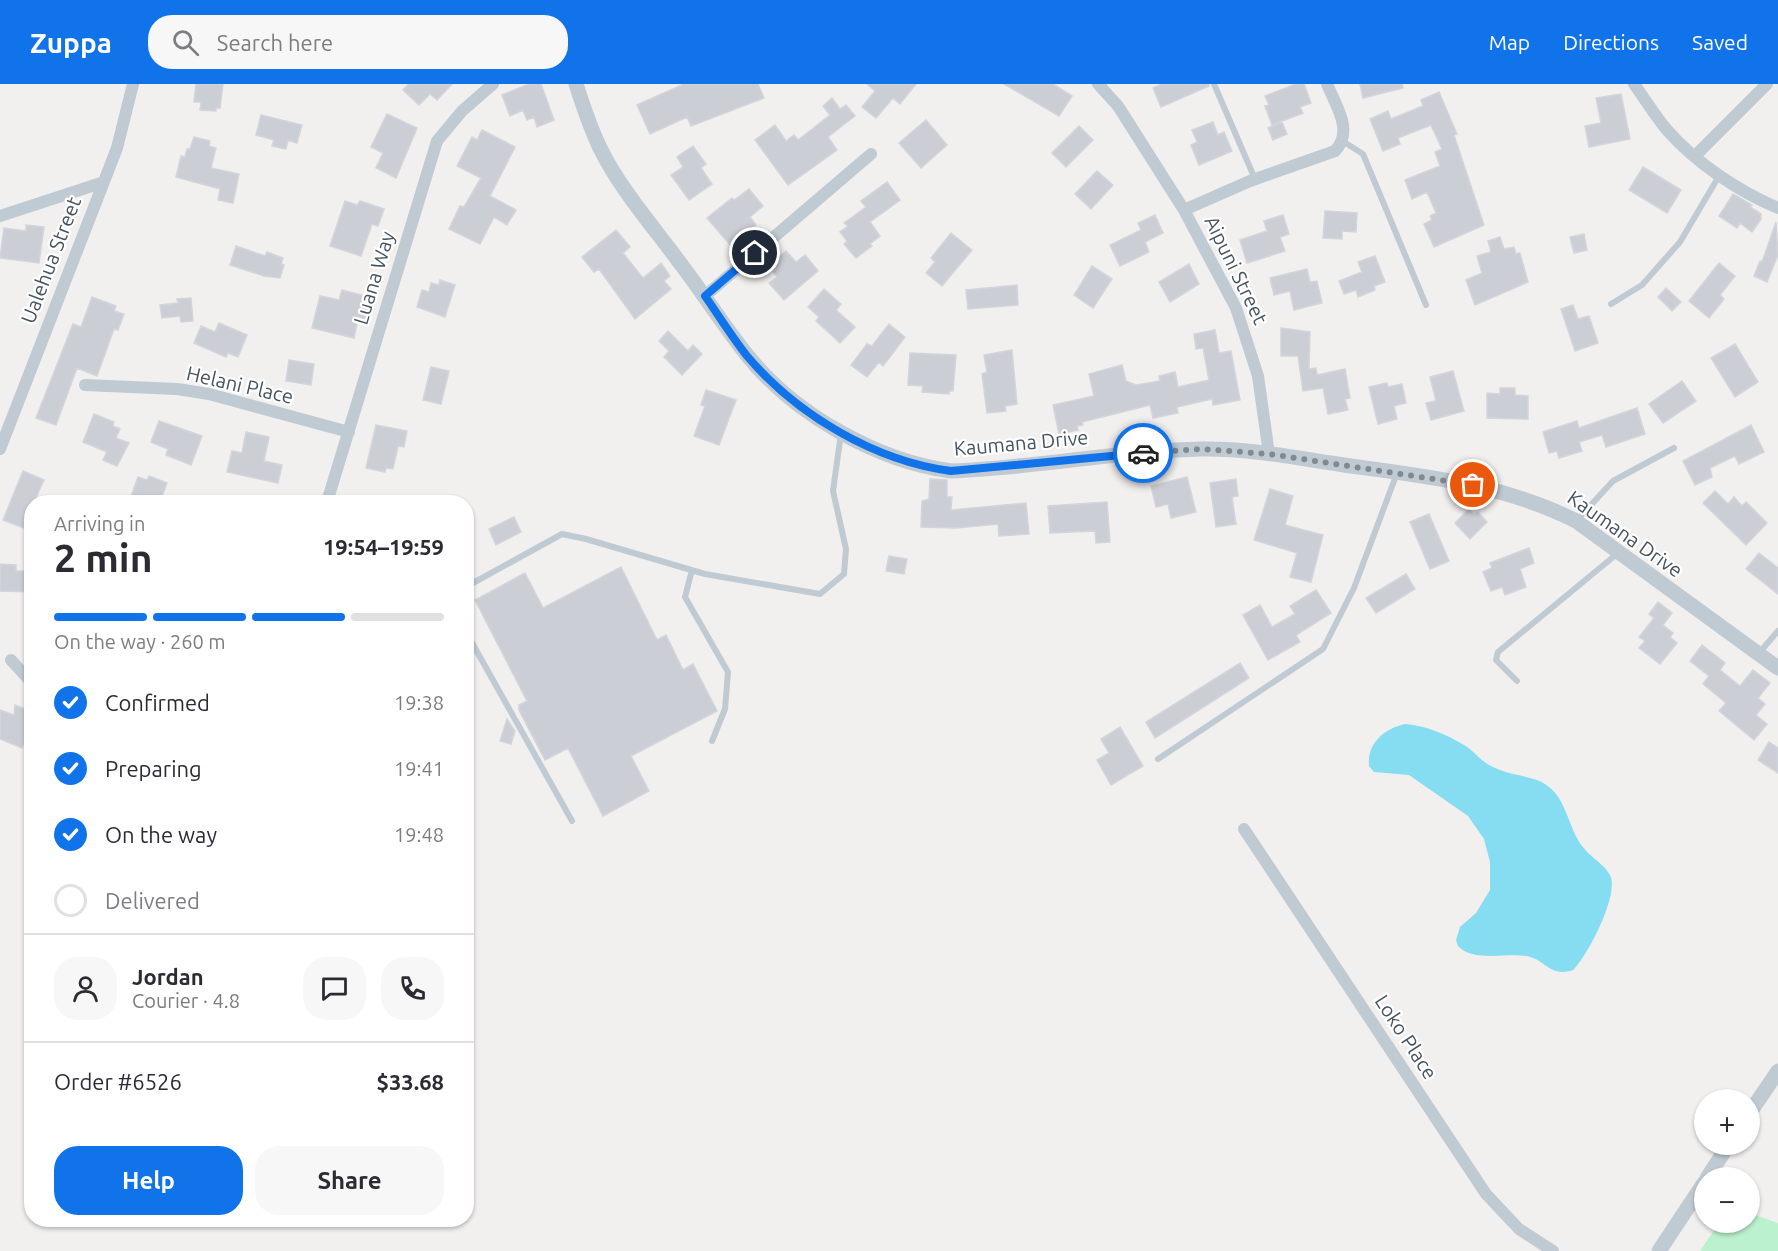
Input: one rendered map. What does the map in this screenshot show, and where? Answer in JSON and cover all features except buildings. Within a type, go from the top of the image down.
[{"type":"street","name":"Ualehua Street","points":[[0,449],[101,183],[117,148],[133,84]]},
{"type":"street","name":"Luana Way","points":[[329,495],[437,141],[462,111],[493,84]]},
{"type":"street","name":"Kaumana Drive","points":[[576,84],[588,120],[614,174],[747,356],[779,389],[841,433],[897,459],[924,467],[951,471],[1202,449],[1269,454],[1397,472],[1513,494],[1545,505],[1576,521],[1778,668]]},
{"type":"street","name":"Aipuni Street","points":[[1098,84],[1118,106],[1184,210],[1223,280],[1250,344],[1265,416],[1269,454]]},
{"type":"street","points":[[1327,84],[1345,129],[1344,142]]},
{"type":"street","points":[[1634,84],[1667,131],[1695,156],[1719,176],[1778,208]]},
{"type":"street","points":[[1695,156],[1767,84]]},
{"type":"street","name":"Aipuni Street","points":[[1184,210],[1255,179],[1335,151],[1344,142]]},
{"type":"street","points":[[705,296],[871,154]]},
{"type":"street","points":[[0,216],[101,183]]},
{"type":"street","name":"Helani Place","points":[[85,385],[209,394],[349,432]]},
{"type":"street","points":[[12,660],[24,674]]},
{"type":"street","name":"Loko Place","points":[[1244,829],[1486,1194],[1519,1229],[1553,1251]]},
{"type":"street","points":[[1760,1098],[1778,1071]]},
{"type":"street","points":[[1659,1251],[1694,1198]]},
{"type":"lane","points":[[1214,84],[1255,179]]},
{"type":"lane","points":[[1344,142],[1363,154],[1426,305]]},
{"type":"lane","points":[[1611,304],[1642,285],[1680,242],[1719,176]]},
{"type":"lane","points":[[474,582],[562,534],[692,570],[820,594],[844,574],[846,549],[832,491],[841,433]]},
{"type":"lane","points":[[1576,521],[1613,481],[1674,448]]},
{"type":"lane","points":[[1158,759],[1323,649],[1354,588],[1397,472]]},
{"type":"lane","points":[[1517,681],[1496,660],[1498,652],[1619,553]]},
{"type":"lane","points":[[692,570],[685,597],[728,672],[725,709],[712,741]]},
{"type":"lane","points":[[1758,655],[1778,631]]},
{"type":"lane","points":[[474,646],[572,821]]},
{"type":"green space","points":[[1760,1217],[1778,1223],[1778,1251],[1700,1251],[1712,1233],[1760,1233]]},
{"type":"water","points":[[1405,724],[1443,734],[1467,747],[1489,765],[1539,781],[1557,795],[1581,844],[1607,870],[1612,884],[1600,925],[1586,952],[1573,970],[1558,972],[1526,956],[1472,954],[1458,946],[1456,940],[1460,927],[1476,913],[1490,890],[1490,862],[1484,839],[1468,816],[1409,775],[1374,772],[1369,766],[1371,751],[1378,739],[1397,726]]},
{"type":"way so far","points":[[1143,453],[1202,449],[1235,450],[1473,485]]},
{"type":"route","points":[[755,253],[705,296],[747,356],[779,389],[841,433],[897,459],[924,467],[951,471],[1143,453]]}]
